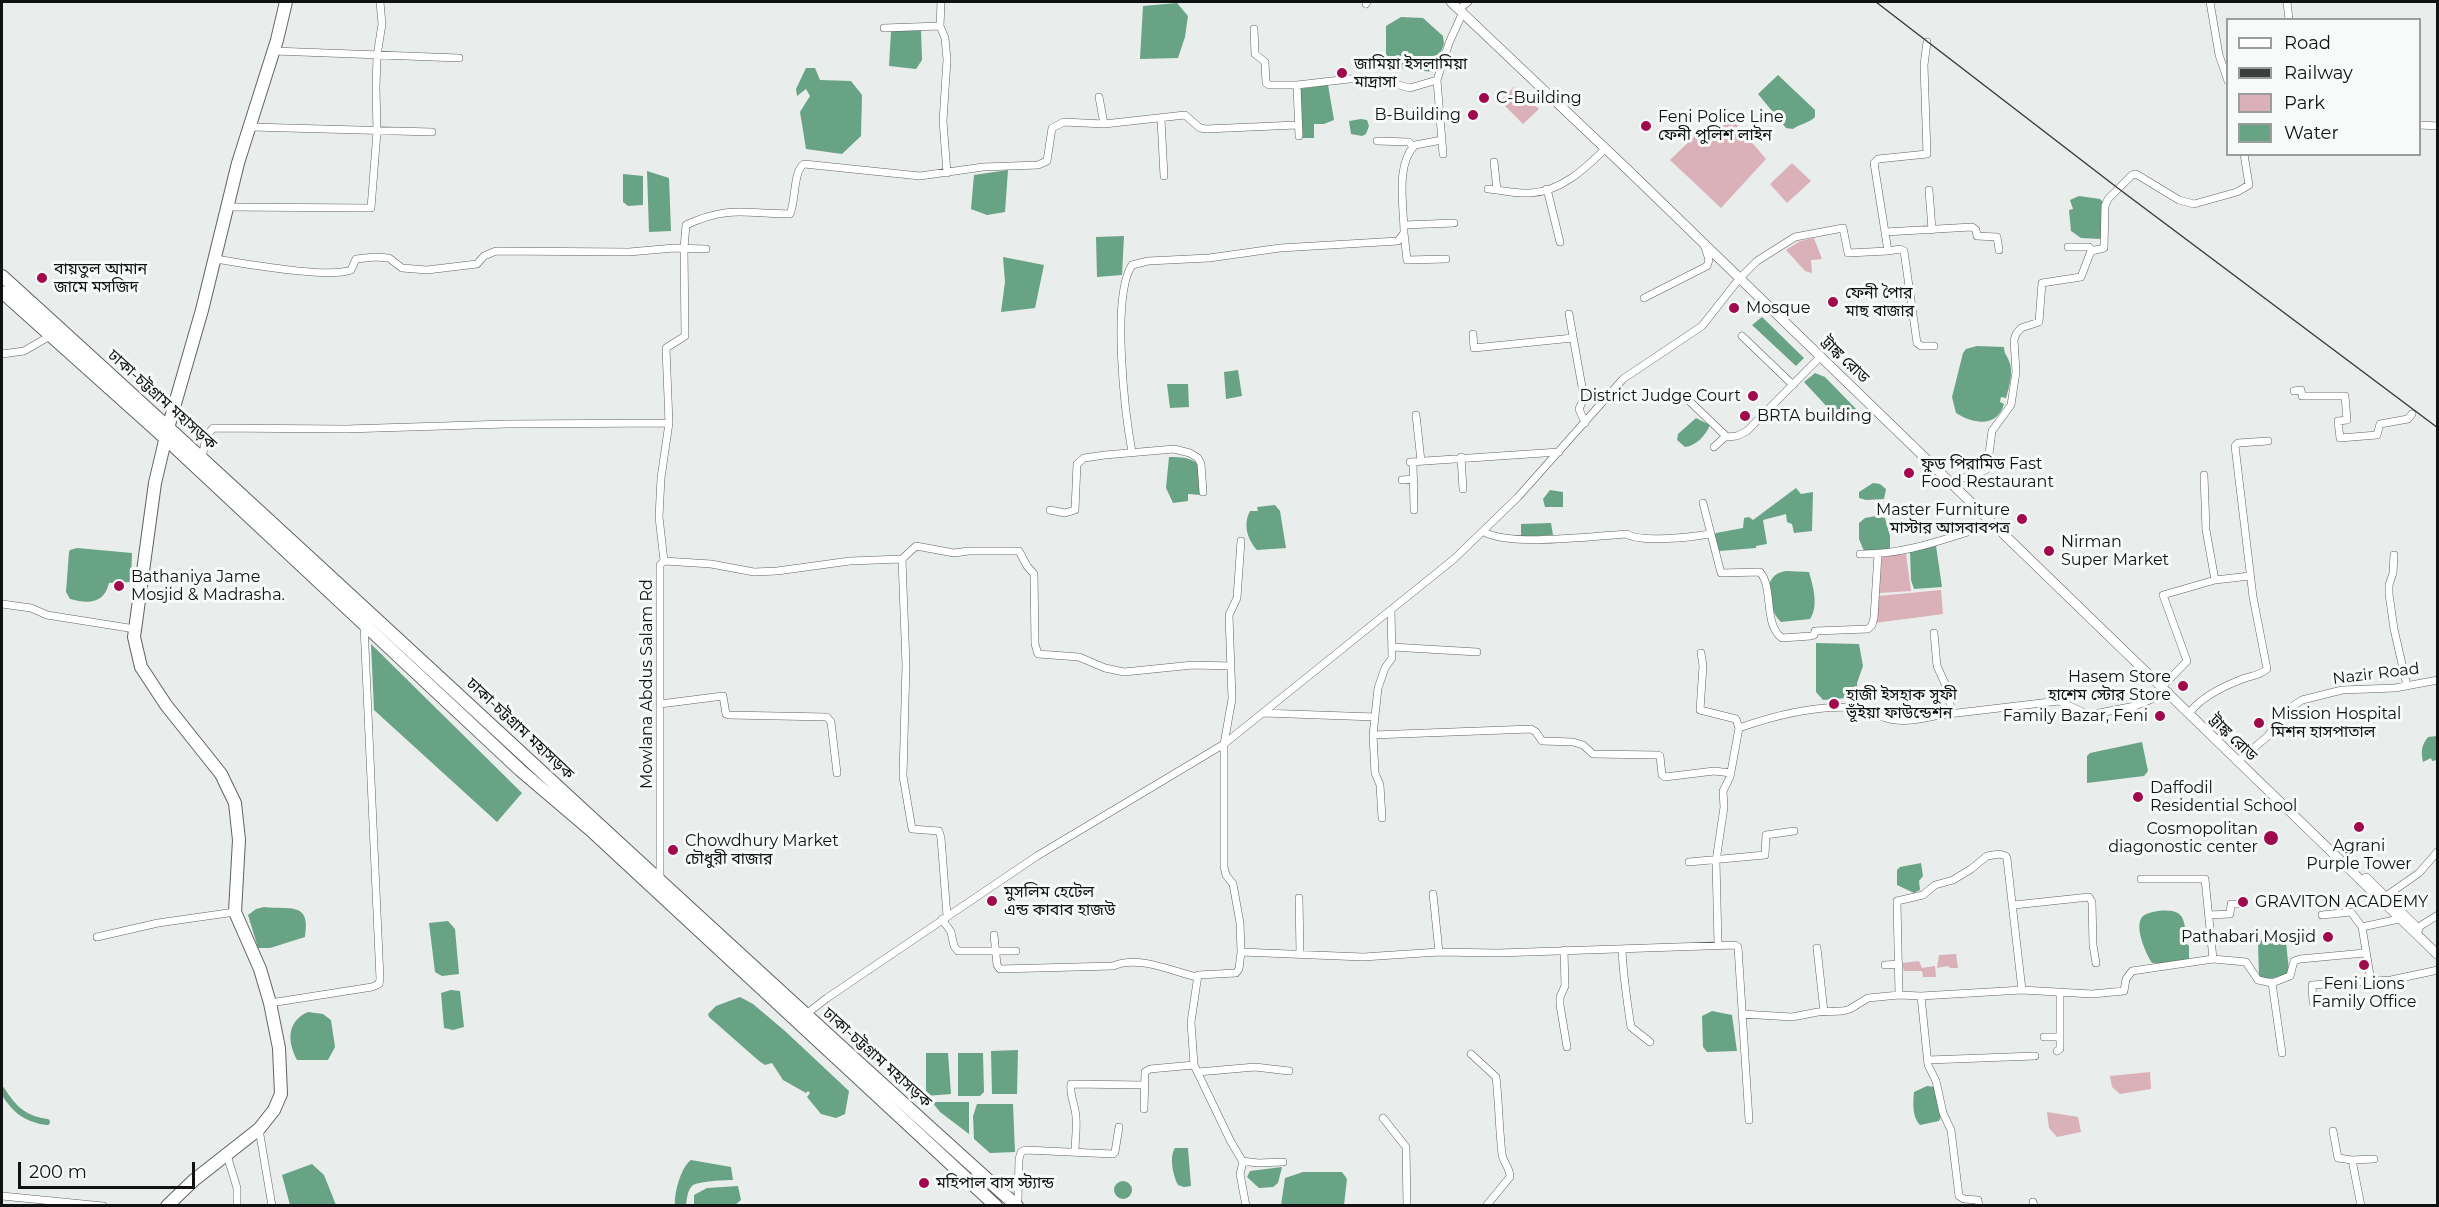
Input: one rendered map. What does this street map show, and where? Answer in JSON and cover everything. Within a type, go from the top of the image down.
[{"type":"highway","points":[[167,1206],[194,1180],[259,1129],[274,1110],[281,1094],[279,1048],[270,1003],[260,969],[235,912],[239,840],[235,802],[221,774],[166,705],[141,667],[134,637],[155,483],[166,433],[215,259],[238,163],[274,51],[286,2]]},
{"type":"highway","name":"ঢাকা-চট্টগ্রাম মহাসড়ক","points":[[2,276],[364,625],[899,1108]]},
{"type":"highway","name":"ঢাকা-চট্টগ্রাম মহাসড়ক","points":[[2,292],[50,336],[166,433],[202,459],[447,683],[805,1015],[996,1206]]},
{"type":"highway","points":[[985,1206],[909,1134],[898,1120],[899,1108],[916,1108],[933,1120],[1019,1204]]},
{"type":"main road","name":"ট্রাঙ্ক রোড","points":[[1451,2],[1994,524],[2438,956]]},
{"type":"main road","name":"ট্রাঙ্ক রোড","points":[[2166,691],[2191,711],[2239,761],[2438,947]]},
{"type":"street","points":[[227,207],[371,208],[377,132],[377,56],[382,24],[380,2]]},
{"type":"street","points":[[941,2],[940,26],[945,38],[947,60],[943,121],[947,172]]},
{"type":"street","points":[[1443,153],[1437,80],[1461,11],[1468,2]]},
{"type":"street","points":[[2210,2],[2219,55],[2226,75]]},
{"type":"street","points":[[2286,2],[2289,18]]},
{"type":"street","points":[[884,28],[940,26]]},
{"type":"street","points":[[1254,29],[1255,54],[1265,63],[1267,84],[1297,85],[1358,78],[1377,79],[1410,87],[1437,80]]},
{"type":"street","points":[[1888,251],[1874,163],[1878,159],[1927,154],[1924,65],[1927,42]]},
{"type":"street","points":[[274,51],[459,58]]},
{"type":"street","points":[[2219,55],[2226,54]]},
{"type":"street","points":[[1297,85],[1299,136]]},
{"type":"street","points":[[1099,97],[1104,124]]},
{"type":"street","points":[[664,561],[659,517],[661,478],[669,423],[666,348],[685,336],[686,225],[718,213],[748,211],[789,214],[794,200],[797,171],[804,164],[920,176],[983,167],[1038,165],[1047,161],[1050,134],[1054,125],[1064,122],[1104,124],[1185,115],[1200,128],[1206,129],[1297,124]]},
{"type":"street","points":[[1161,119],[1164,177]]},
{"type":"street","points":[[2421,125],[2438,126]]},
{"type":"street","points":[[251,127],[432,132]]},
{"type":"street","points":[[1442,140],[1413,147],[1406,158],[1404,229],[1407,260],[1446,259]]},
{"type":"street","points":[[1377,141],[1409,142],[1413,147]]},
{"type":"street","points":[[1488,189],[1530,193],[1547,189],[1582,172],[1605,149]]},
{"type":"street","points":[[1950,483],[1987,469],[1992,431],[2012,405],[2016,372],[2014,340],[2016,334],[2021,328],[2039,322],[2042,283],[2080,278],[2087,258],[2094,251],[2104,248],[2105,206],[2108,199],[2132,175],[2141,176],[2186,203],[2200,203],[2247,189],[2250,182],[2244,156]]},
{"type":"street","points":[[1494,162],[1497,190]]},
{"type":"street","points":[[1547,189],[1560,242]]},
{"type":"street","points":[[1929,190],[1932,230]]},
{"type":"street","points":[[1404,229],[1454,223]]},
{"type":"street","points":[[1885,232],[1972,227],[1976,230],[1977,236],[1996,237],[1999,250]]},
{"type":"street","points":[[805,1015],[826,998],[1037,856],[1224,744],[1484,532],[1623,380],[1702,326],[1739,279],[1757,261],[1781,244],[1795,237],[1841,228],[1844,229],[1848,253],[1900,249],[1904,251],[1917,343],[1921,346],[1934,345]]},
{"type":"street","points":[[1132,452],[1124,393],[1121,339],[1123,294],[1127,272],[1131,265],[1148,261],[1209,258],[1280,248],[1384,243],[1398,241],[1404,229]]},
{"type":"street","points":[[1644,297],[1707,266],[1709,260],[1705,246]]},
{"type":"street","points":[[2068,247],[2089,247],[2094,251]]},
{"type":"street","points":[[215,259],[307,271],[342,272],[351,270],[356,259],[375,256],[389,258],[402,268],[427,270],[472,266],[484,256],[496,251],[629,252],[684,248],[706,249]]},
{"type":"street","points":[[1569,314],[1584,398],[1579,409],[1585,423]]},
{"type":"street","points":[[1473,334],[1474,348],[1573,339]]},
{"type":"street","points":[[2,354],[24,351],[50,336]]},
{"type":"street","points":[[1742,336],[1793,385]]},
{"type":"street","points":[[1714,447],[1726,436],[1737,436],[1747,431],[1820,357]]},
{"type":"street","points":[[2294,391],[2301,390],[2302,396],[2345,396],[2347,420],[2338,421],[2340,438],[2377,435],[2380,424],[2408,419],[2412,414]]},
{"type":"street","points":[[1682,394],[1726,436]]},
{"type":"street","points":[[1414,510],[1416,415]]},
{"type":"street","points":[[202,459],[206,437],[213,428],[346,429],[507,424],[669,423]]},
{"type":"street","points":[[2191,711],[2198,702],[2219,690],[2267,669],[2258,632],[2250,576],[2235,444],[2268,441]]},
{"type":"street","points":[[1050,510],[1065,513],[1075,510],[1077,506],[1076,470],[1080,461],[1132,452],[1174,449],[1195,455],[1202,464],[1203,492]]},
{"type":"street","points":[[1414,462],[1559,452]]},
{"type":"street","points":[[1461,457],[1463,489]]},
{"type":"street","points":[[2204,475],[2206,530],[2216,580]]},
{"type":"street","points":[[1402,480],[1414,479]]},
{"type":"street","points":[[1703,503],[1721,573],[1753,571],[1763,575],[1773,623],[1779,637],[1782,638],[1811,636],[1815,631],[1868,629],[1874,618],[1878,554]]},
{"type":"street","points":[[1860,554],[1912,550],[1994,524]]},
{"type":"street","points":[[1484,532],[1492,537],[1525,539],[1627,534],[1634,538],[1710,534]]},
{"type":"street","points":[[994,935],[997,965],[1000,969],[1006,970],[1144,963],[1197,977],[1236,973],[1239,969],[1240,923],[1233,884],[1226,875],[1224,867],[1224,744],[1232,699],[1229,615],[1237,598],[1241,542]]},
{"type":"street","points":[[1016,951],[955,949],[945,918],[939,831],[912,829],[903,776],[906,664],[902,559],[916,546],[954,553],[1019,551],[1027,566],[1035,573],[1035,644],[1038,654],[1079,657],[1105,668],[1124,672],[1194,665],[1231,666]]},
{"type":"street","points":[[2394,555],[2389,594],[2394,629],[2407,686]]},
{"type":"street","name":"Mowlana Abdus Salam Rd","points":[[660,881],[660,565],[664,561],[711,564],[754,572],[777,572],[850,561],[902,559]]},
{"type":"street","points":[[1739,728],[1799,710],[1862,708],[1893,720],[1922,720],[1952,714],[2059,702],[2089,715],[2135,706],[2166,691],[2187,663],[2163,595],[2216,580],[2250,576]]},
{"type":"street","points":[[2,604],[31,608],[47,615],[135,629]]},
{"type":"street","points":[[1382,818],[1380,785],[1375,773],[1373,735],[1378,688],[1385,668],[1391,660],[1391,610]]},
{"type":"street","points":[[270,1003],[379,984],[364,625]]},
{"type":"street","points":[[1934,633],[1937,666],[1947,688],[1952,714]]},
{"type":"street","points":[[1392,647],[1477,651]]},
{"type":"street","points":[[1701,653],[1703,666],[1700,710],[1736,719],[1739,728],[1731,773],[1723,791],[1724,807],[1716,861],[1718,944]]},
{"type":"street","name":"Nazir Road","points":[[2239,761],[2268,736],[2284,712],[2302,700],[2342,690],[2407,686],[2438,680]]},
{"type":"street","points":[[660,704],[723,696],[726,714],[729,715],[827,717],[831,722],[837,772]]},
{"type":"street","points":[[1263,713],[1375,717]]},
{"type":"street","points":[[1373,735],[1531,729],[1536,732],[1539,740],[1573,742],[1583,745],[1593,754],[1658,755],[1662,774],[1665,777],[1714,771],[1731,773]]},
{"type":"street","points":[[1689,862],[1766,855],[1766,835],[1794,831]]},
{"type":"street","points":[[2386,896],[2420,873],[2438,851]]},
{"type":"street","points":[[1899,995],[1897,942],[1899,899],[1923,895],[1935,885],[1953,880],[1987,856],[1999,854],[2006,856],[2007,859],[2022,990]]},
{"type":"street","points":[[2141,879],[2205,879],[2213,959]]},
{"type":"street","points":[[1433,894],[1439,952]]},
{"type":"street","points":[[2014,905],[2089,897],[2092,903],[2096,963]]},
{"type":"street","points":[[1299,898],[1300,953]]},
{"type":"street","points":[[2209,915],[2230,914],[2231,904],[2240,904]]},
{"type":"street","points":[[98,937],[158,923],[235,912]]},
{"type":"street","points":[[2322,915],[2352,912],[2362,927],[2371,981]]},
{"type":"street","points":[[2417,928],[2438,915]]},
{"type":"street","points":[[2362,927],[2399,918]]},
{"type":"street","points":[[1241,952],[1363,957],[1439,952],[1622,949],[1730,944],[1738,947],[1749,1120]]},
{"type":"street","points":[[1817,948],[1824,1012]]},
{"type":"street","points":[[1622,949],[1623,979],[1631,1027],[1650,1042]]},
{"type":"street","points":[[1564,950],[1565,986],[1560,997],[1560,1005],[1566,1047]]},
{"type":"street","points":[[1742,1014],[1792,1017],[1843,1011],[1851,1009],[1868,998],[1899,995],[1921,996],[2022,990],[2092,994],[2123,991],[2126,979],[2132,971],[2213,959],[2246,962],[2258,980],[2272,983],[2290,976],[2294,961],[2300,959],[2365,953]]},
{"type":"street","points":[[1885,965],[1899,964]]},
{"type":"street","points":[[2313,1002],[2312,985],[2403,978],[2438,970]]},
{"type":"street","points":[[1197,977],[1191,1022],[1196,1069],[1230,1142],[1242,1161],[1240,1174],[1246,1206]]},
{"type":"street","points":[[2272,983],[2282,1053]]},
{"type":"street","points":[[2056,1051],[2060,1048],[2060,993]]},
{"type":"street","points":[[1921,996],[1930,1072],[1936,1081],[1943,1113],[1951,1130],[1959,1196],[1964,1200],[1978,1203]]},
{"type":"street","points":[[2044,1036],[2060,1036]]},
{"type":"street","points":[[1471,1054],[1496,1077],[1498,1126],[1502,1153],[1511,1173],[1486,1206]]},
{"type":"street","points":[[1928,1060],[2035,1056]]},
{"type":"street","points":[[1144,1109],[1145,1072],[1150,1069],[1255,1067],[1289,1071]]},
{"type":"street","points":[[1075,1152],[1076,1117],[1071,1084],[1144,1084]]},
{"type":"street","points":[[1383,1118],[1406,1147],[1407,1206]]},
{"type":"street","points":[[1019,1204],[1021,1152],[1025,1150],[1113,1154],[1119,1127]]},
{"type":"street","points":[[259,1129],[272,1206]]},
{"type":"street","points":[[2333,1131],[2338,1158],[2374,1159]]},
{"type":"street","points":[[227,1155],[237,1188],[237,1206]]},
{"type":"street","points":[[2352,1160],[2361,1206]]},
{"type":"street","points":[[1242,1161],[1282,1162]]},
{"type":"street","points":[[2,1196],[103,1206]]},
{"type":"green space","points":[[1514,87],[1539,109],[1523,124],[1500,101]]},
{"type":"green space","points":[[1723,109],[1766,159],[1721,208],[1670,160]]},
{"type":"green space","points":[[1792,163],[1811,181],[1787,203],[1770,184]]},
{"type":"green space","points":[[1814,238],[1822,259],[1811,260],[1812,273],[1805,271],[1786,250],[1800,241]]},
{"type":"green space","points":[[1906,554],[1911,591],[1879,593],[1882,557]]},
{"type":"green space","points":[[1941,590],[1943,614],[1875,623],[1878,596]]},
{"type":"green space","points":[[1956,954],[1958,968],[1948,966],[1937,968],[1939,955]]},
{"type":"green space","points":[[1919,961],[1922,968],[1935,966],[1936,977],[1923,977],[1922,971],[1904,971],[1902,963]]},
{"type":"green space","points":[[2150,1072],[2151,1089],[2120,1094],[2112,1087],[2110,1076]]},
{"type":"green space","points":[[2047,1112],[2078,1117],[2081,1132],[2057,1137],[2049,1128]]},
{"type":"water","points":[[1177,3],[1188,16],[1185,37],[1178,58],[1140,59],[1143,6]]},
{"type":"water","points":[[1401,17],[1423,18],[1443,36],[1444,44],[1433,72],[1390,67],[1386,55],[1386,26]]},
{"type":"water","points":[[921,30],[922,60],[916,69],[889,66],[891,31]]},
{"type":"water","points":[[806,68],[815,68],[820,80],[851,81],[862,95],[861,136],[842,154],[806,149],[800,112],[810,96],[806,89],[797,96],[796,89]]},
{"type":"water","points":[[1778,75],[1815,110],[1815,117],[1793,129],[1786,128],[1758,94]]},
{"type":"water","points":[[1328,85],[1334,120],[1324,124],[1314,124],[1314,138],[1302,138],[1299,89]]},
{"type":"water","points":[[1367,120],[1369,126],[1366,134],[1362,136],[1351,134],[1349,121]]},
{"type":"water","points":[[1008,170],[1005,212],[987,215],[971,209],[974,175]]},
{"type":"water","points":[[647,171],[669,178],[671,231],[649,232]]},
{"type":"water","points":[[623,174],[643,176],[643,205],[628,206],[623,202]]},
{"type":"water","points":[[2079,196],[2100,199],[2104,203],[2102,239],[2081,238],[2071,231],[2069,210],[2073,209],[2070,200]]},
{"type":"water","points":[[1124,236],[1122,275],[1097,277],[1096,237]]},
{"type":"water","points":[[1003,257],[1044,265],[1035,308],[1001,312],[1005,282]]},
{"type":"water","points":[[1762,317],[1804,358],[1796,366],[1752,325]]},
{"type":"water","points":[[1977,346],[2004,347],[2011,370],[2006,398],[2001,397],[2000,402],[2004,404],[2001,412],[1984,422],[1970,420],[1956,413],[1952,397],[1963,353],[1966,349]]},
{"type":"water","points":[[1238,370],[1242,396],[1226,399],[1224,372]]},
{"type":"water","points":[[1815,373],[1825,377],[1858,411],[1843,424],[1804,382]]},
{"type":"water","points":[[1167,384],[1188,384],[1189,407],[1170,408]]},
{"type":"water","points":[[1696,418],[1710,425],[1700,439],[1693,445],[1685,447],[1677,440],[1678,434]]},
{"type":"water","points":[[1169,457],[1189,459],[1199,465],[1201,495],[1188,494],[1188,501],[1173,503],[1166,488]]},
{"type":"water","points":[[1873,483],[1880,484],[1886,489],[1884,499],[1859,498],[1859,492]]},
{"type":"water","points":[[1796,488],[1801,494],[1813,492],[1812,531],[1794,533],[1792,524],[1787,522],[1786,514],[1763,520],[1767,544],[1756,546],[1756,548],[1719,551],[1713,536],[1716,533],[1743,528],[1744,518],[1749,517],[1753,520]]},
{"type":"water","points":[[1550,490],[1563,492],[1563,507],[1545,507],[1543,499]]},
{"type":"water","points":[[1275,505],[1280,511],[1286,548],[1257,550],[1247,531],[1250,511],[1258,511],[1257,507]]},
{"type":"water","points":[[1876,516],[1885,518],[1890,536],[1890,550],[1864,551],[1859,539],[1859,523],[1865,518]]},
{"type":"water","points":[[1551,523],[1553,535],[1521,537],[1521,524]]},
{"type":"water","points":[[1936,546],[1942,587],[1914,589],[1911,580],[1910,552]]},
{"type":"water","points":[[77,548],[132,553],[131,582],[109,583],[103,595],[94,601],[83,602],[70,599],[66,592],[69,552]]},
{"type":"water","points":[[1809,572],[1815,602],[1810,619],[1781,622],[1772,609],[1768,592],[1769,585],[1778,573]]},
{"type":"water","points":[[1816,643],[1859,644],[1863,666],[1857,683],[1858,697],[1823,700],[1816,692]]},
{"type":"water","points":[[371,644],[522,793],[497,822],[374,710]]},
{"type":"water","points":[[2437,736],[2437,760],[2432,761],[2431,758],[2423,762],[2424,743],[2428,737]]},
{"type":"water","points":[[2142,742],[2148,771],[2144,776],[2087,783],[2087,756],[2090,753]]},
{"type":"water","points":[[1921,863],[1923,876],[1919,881],[1920,890],[1914,893],[1897,885],[1897,870],[1900,867]]},
{"type":"water","points":[[264,907],[290,908],[302,912],[306,925],[305,937],[270,948],[258,948],[248,915]]},
{"type":"water","points":[[2158,911],[2174,911],[2182,917],[2186,943],[2189,946],[2189,959],[2152,963],[2144,947],[2139,926],[2143,916]]},
{"type":"water","points":[[448,921],[455,929],[459,974],[442,976],[435,972],[429,923]]},
{"type":"water","points":[[2272,937],[2281,937],[2286,942],[2289,971],[2286,976],[2265,979],[2259,976],[2258,943]]},
{"type":"water","points":[[451,990],[460,991],[464,1027],[453,1030],[444,1028],[441,993]]},
{"type":"water","points":[[740,997],[753,1004],[785,1031],[849,1091],[845,1114],[836,1118],[821,1114],[807,1097],[810,1093],[808,1091],[806,1093],[783,1080],[772,1063],[765,1065],[759,1061],[709,1017],[708,1014],[716,1006]]},
{"type":"water","points":[[1712,1011],[1732,1015],[1737,1051],[1707,1052],[1703,1047],[1702,1016]]},
{"type":"water","points":[[308,1012],[323,1014],[331,1020],[335,1047],[328,1060],[297,1060],[294,1053],[291,1039],[293,1026],[301,1016]]},
{"type":"water","points":[[1018,1050],[1017,1094],[992,1094],[991,1051]]},
{"type":"water","points":[[926,1053],[948,1053],[951,1094],[926,1096]]},
{"type":"water","points":[[958,1053],[983,1053],[984,1092],[980,1096],[958,1096]]},
{"type":"water","points":[[1927,1086],[1936,1087],[1942,1114],[1939,1121],[1920,1125],[1914,1114],[1914,1092]]},
{"type":"water","points":[[932,1102],[969,1102],[969,1134],[940,1112]]},
{"type":"water","points":[[977,1104],[1013,1104],[1015,1152],[990,1153],[974,1139],[973,1116]]},
{"type":"water","points":[[1175,1148],[1188,1148],[1191,1186],[1178,1185],[1176,1181],[1172,1161]]},
{"type":"water","points":[[691,1160],[731,1167],[733,1180],[695,1184],[689,1190],[686,1205],[675,1205],[679,1181],[684,1168]]},
{"type":"water","points":[[312,1164],[324,1175],[336,1205],[290,1205],[282,1175]]},
{"type":"water","points":[[1282,1167],[1278,1183],[1273,1187],[1259,1188],[1247,1177],[1250,1171]]},
{"type":"water","points":[[1303,1172],[1342,1172],[1347,1179],[1344,1205],[1281,1205],[1285,1178]]},
{"type":"water","points":[[1123,1181],[1129,1184],[1132,1190],[1129,1196],[1123,1199],[1117,1196],[1114,1190],[1117,1184]]},
{"type":"water","points":[[738,1186],[741,1200],[735,1205],[694,1205],[694,1195],[707,1188]]},
{"type":"waterway","points":[[2,1090],[20,1112],[39,1121],[47,1122]]},
{"type":"railway","points":[[1876,2],[2119,189],[2438,428]]},
{"type":"place","name":"জামিয়া ইসলামিয়া মাদ্রাসা","points":[[1342,73]]},
{"type":"place","name":"C-Building","points":[[1484,98]]},
{"type":"place","name":"B-Building","points":[[1473,115]]},
{"type":"place","name":"Feni Police Line ফেনী পুলিশ লাইন","points":[[1646,126]]},
{"type":"place","name":"বায়তুল আমান জামে মসজিদ","points":[[42,278]]},
{"type":"place","name":"ফেনী পৈার মাছ বাজার","points":[[1833,302]]},
{"type":"place","name":"Mosque","points":[[1734,308]]},
{"type":"place","name":"District Judge Court","points":[[1753,396]]},
{"type":"place","name":"BRTA building","points":[[1745,416]]},
{"type":"place","name":"ফুড পিরামিড Fast Food Restaurant","points":[[1909,473]]},
{"type":"place","name":"Master Furniture মাস্টার আসবাবপত্র","points":[[2022,519]]},
{"type":"place","name":"Nirman Super Market","points":[[2049,551]]},
{"type":"place","name":"Bathaniya Jame Mosjid & Madrasha.","points":[[119,586]]},
{"type":"place","name":"Hasem Store হাশেম স্টোর Store","points":[[2183,686]]},
{"type":"place","name":"হাজী ইসহাক সুফী ভূঁইয়া ফাউন্ডেশন","points":[[1834,704]]},
{"type":"place","name":"Family Bazar, Feni","points":[[2160,716]]},
{"type":"place","name":"Mission Hospital মিশন হাসপাতাল","points":[[2259,723]]},
{"type":"place","name":"Daffodil Residential School","points":[[2138,797]]},
{"type":"place","name":"Agrani Purple Tower","points":[[2359,827]]},
{"type":"place","name":"Cosmopolitan diagonostic center","points":[[2271,838]]},
{"type":"place","name":"Chowdhury Market চৌধুরী বাজার","points":[[673,850]]},
{"type":"place","name":"মুসলিম হেটেল এন্ড কাবাব হাজউ","points":[[992,901]]},
{"type":"place","name":"GRAVITON ACADEMY","points":[[2243,902]]},
{"type":"place","name":"Pathabari Mosjid","points":[[2328,937]]},
{"type":"place","name":"Feni Lions Family Office","points":[[2364,965]]},
{"type":"place","name":"মহিপাল বাস স্ট্যান্ড","points":[[924,1183]]}]
